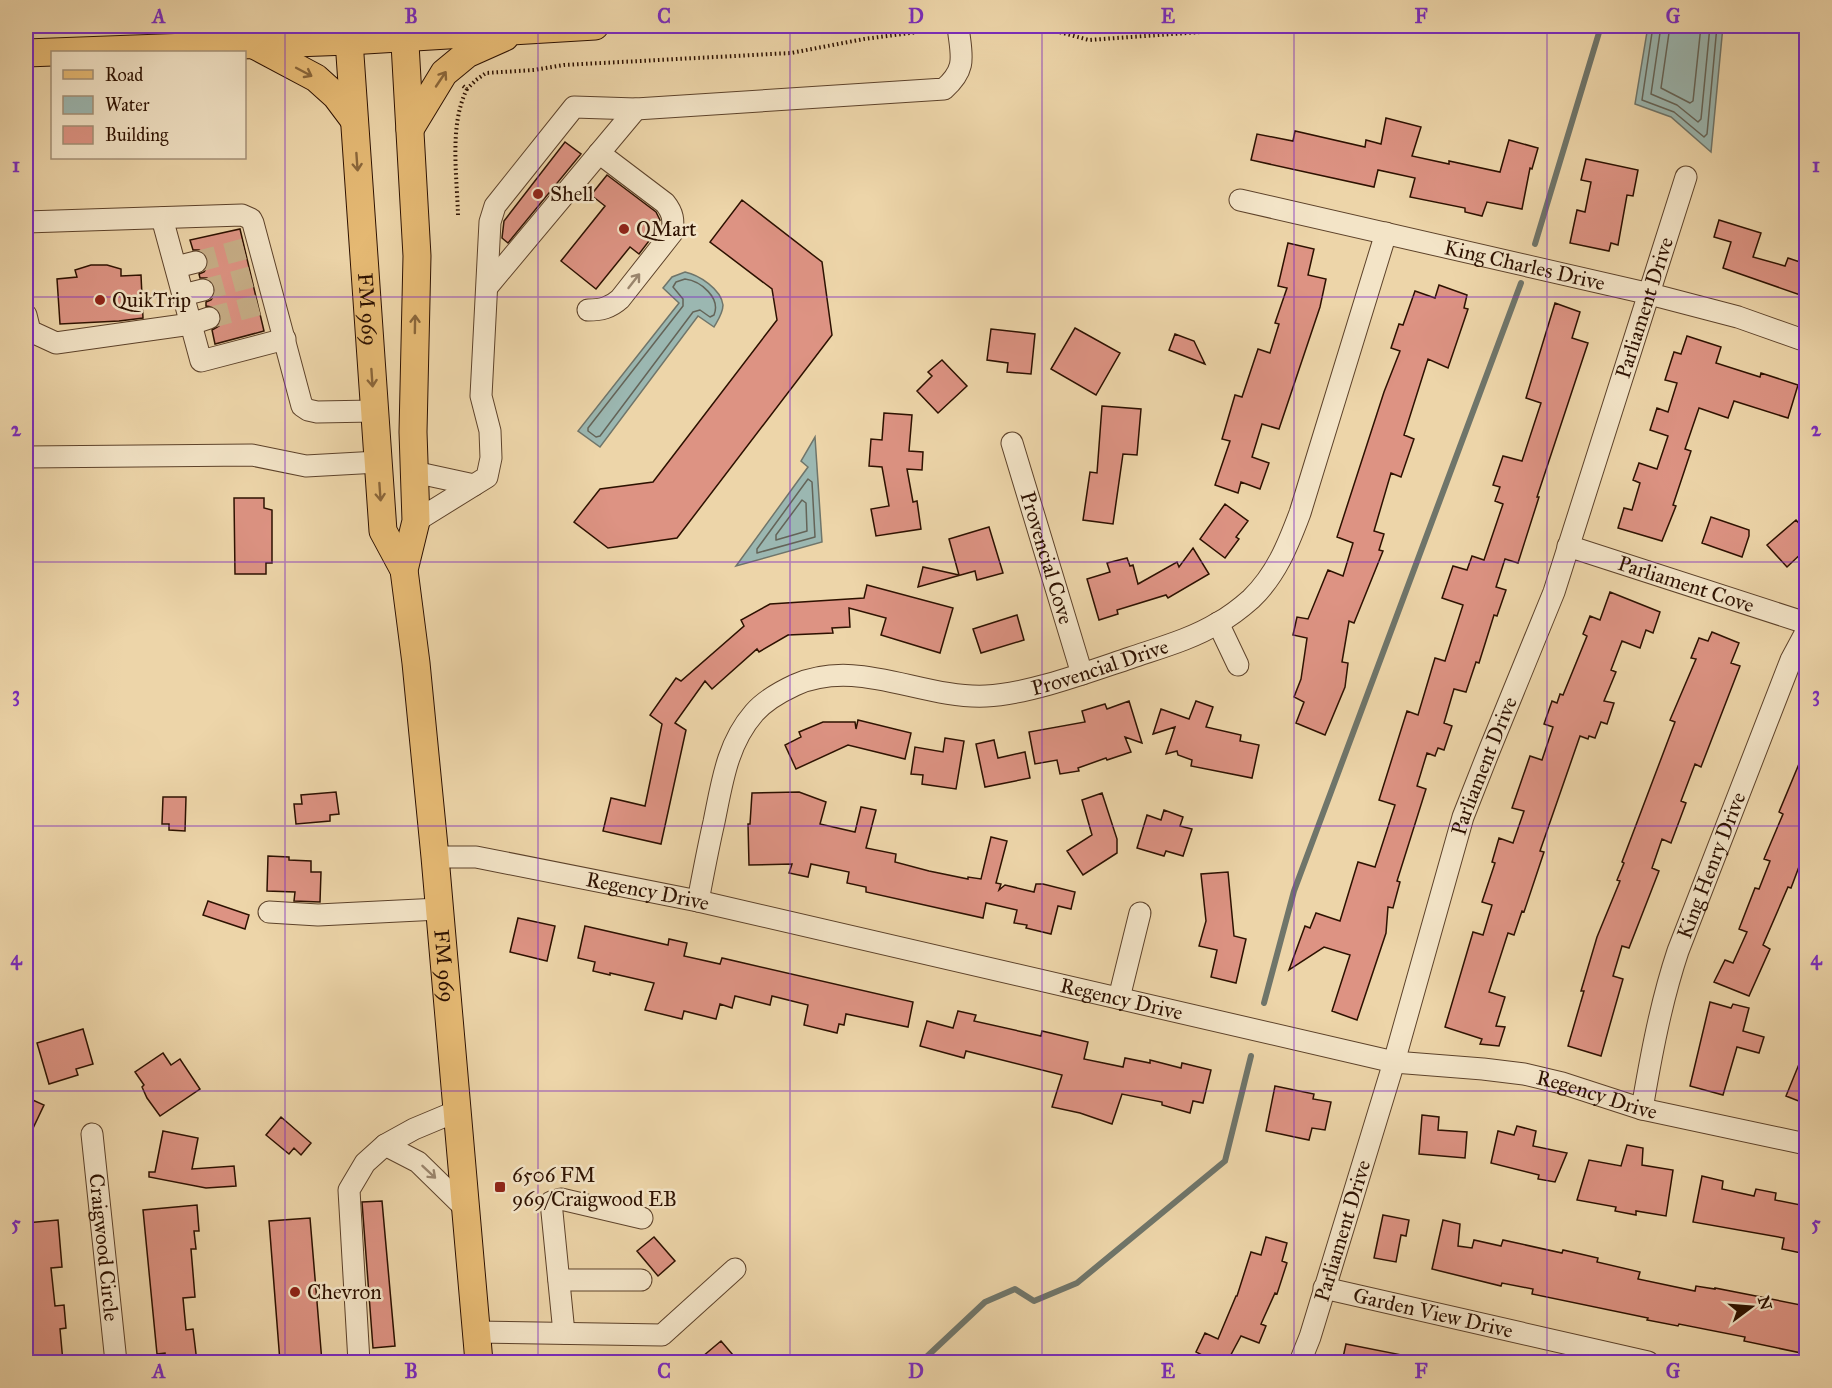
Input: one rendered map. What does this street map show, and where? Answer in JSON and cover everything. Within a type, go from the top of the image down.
[{"type":"main road","points":[[252,45],[272,26]]},
{"type":"main road","points":[[101,51],[252,45],[349,33],[595,26]]},
{"type":"main road","points":[[410,129],[444,72],[467,54],[518,28]]},
{"type":"main road","name":"FM 969","points":[[404,570],[416,521],[413,432],[417,256],[405,32]]},
{"type":"main road","name":"FM 969","points":[[349,33],[383,531],[404,570],[416,663],[479,1362]]},
{"type":"main road","points":[[252,45],[316,78],[336,96],[354,120]]},
{"type":"main road","points":[[26,54],[51,53]]},
{"type":"main road","points":[[374,411],[388,417],[393,427],[397,459],[403,468],[414,472]]},
{"type":"street","points":[[416,521],[487,477],[491,458],[490,431],[481,396],[490,222],[495,206],[574,107],[636,109],[944,89],[958,77],[962,62],[958,26]]},
{"type":"street","points":[[488,286],[636,109]]},
{"type":"street","points":[[588,310],[601,310],[613,305],[620,298],[672,232],[674,224],[673,213],[665,203],[599,153]]},
{"type":"street","name":"Parliament Drive","points":[[1300,1362],[1310,1337],[1394,1062],[1463,817],[1554,592],[1686,177]]},
{"type":"street","name":"King Charles Drive","points":[[1240,200],[1650,294],[1738,317],[1806,341]]},
{"type":"street","points":[[26,222],[242,215],[251,219],[252,247],[266,303],[285,339],[302,406],[317,412],[374,411]]},
{"type":"street","points":[[162,218],[186,265],[200,321],[201,361],[285,339]]},
{"type":"street","name":"Provencial Drive","points":[[698,902],[725,765],[738,735],[755,712],[778,692],[810,678],[838,675],[870,676],[946,693],[986,696],[1026,689],[1082,674],[1157,648],[1218,623],[1250,600],[1270,578],[1288,546],[1386,232]]},
{"type":"street","points":[[26,315],[30,331],[56,343],[200,321]]},
{"type":"street","name":"Provencial Cove","points":[[1012,443],[1082,674]]},
{"type":"street","points":[[26,457],[252,455],[306,466],[378,462]]},
{"type":"street","points":[[414,472],[474,486]]},
{"type":"street","name":"Parliament Cove","points":[[1568,546],[1806,623]]},
{"type":"street","points":[[1218,623],[1238,665]]},
{"type":"street","name":"King Henry Drive","points":[[1642,1109],[1658,1021],[1678,951],[1791,660],[1806,632]]},
{"type":"street","name":"Regency Drive","points":[[435,857],[476,857],[698,902],[1394,1062],[1524,1074],[1563,1083],[1642,1109],[1806,1144]]},
{"type":"street","points":[[269,912],[318,915],[439,909]]},
{"type":"street","points":[[1119,998],[1140,913]]},
{"type":"street","points":[[359,1362],[349,1190],[365,1163],[385,1145],[414,1129],[456,1111]]},
{"type":"street","name":"Craigwood Circle","points":[[92,1134],[116,1362]]},
{"type":"street","points":[[385,1145],[418,1162],[465,1208]]},
{"type":"street","points":[[564,1334],[551,1202],[561,1199],[642,1218]]},
{"type":"street","points":[[476,1332],[662,1335],[735,1269]]},
{"type":"street","points":[[559,1280],[641,1280]]},
{"type":"street","name":"Garden View Drive","points":[[1324,1288],[1648,1362]]},
{"type":"path","points":[[458,215],[456,125],[460,104],[467,89],[486,73],[534,70],[564,65],[791,53],[864,39],[958,26],[1015,26],[1048,29],[1089,40],[1215,31],[1242,26]]},
{"type":"path","points":[[457,81],[467,89]]},
{"type":"water","points":[[1648,26],[1723,26],[1711,152],[1671,117],[1635,104]]},
{"type":"water","points":[[685,272],[697,276],[714,288],[723,305],[720,316],[714,327],[698,316],[600,447],[578,431],[679,303],[663,288],[672,277]]},
{"type":"water","points":[[815,437],[822,542],[736,566],[808,467],[801,461]]},
{"type":"building","points":[[1386,118],[1421,127],[1412,156],[1449,164],[1449,161],[1500,172],[1509,140],[1538,148],[1532,169],[1530,168],[1522,209],[1487,202],[1482,216],[1465,212],[1465,208],[1410,197],[1415,178],[1378,170],[1374,187],[1251,160],[1257,134],[1293,141],[1295,131],[1365,147],[1366,140],[1381,144]]},
{"type":"building","name":"Shell","points":[[565,142],[581,154],[508,243],[502,238],[504,221]]},
{"type":"building","points":[[1586,159],[1638,170],[1633,196],[1627,195],[1618,245],[1611,243],[1609,251],[1570,243],[1577,210],[1585,212],[1591,182],[1581,180]]},
{"type":"building","name":"QMart","points":[[607,175],[656,212],[660,220],[655,225],[659,228],[639,254],[630,247],[596,289],[561,261],[605,206],[591,195]]},
{"type":"building","points":[[742,200],[822,262],[832,335],[677,538],[608,548],[574,522],[600,489],[653,482],[777,320],[772,289],[710,242]]},
{"type":"building","points":[[1719,220],[1761,233],[1753,257],[1785,266],[1788,258],[1806,264],[1806,297],[1723,268],[1731,242],[1714,237]]},
{"type":"building","name":"QuikTrip","points":[[240,229],[264,331],[215,344],[212,330],[219,326],[221,315],[217,308],[206,306],[206,302],[211,300],[215,294],[215,286],[207,278],[200,278],[199,274],[204,272],[208,266],[208,259],[205,253],[193,250],[190,240]]},
{"type":"building","points":[[1288,243],[1314,249],[1308,275],[1326,279],[1320,307],[1279,429],[1262,424],[1252,457],[1269,463],[1260,489],[1241,482],[1238,493],[1215,485],[1230,441],[1222,439],[1235,395],[1242,397],[1258,349],[1270,353],[1279,324],[1275,323],[1287,288],[1278,286]]},
{"type":"building","name":"QuikTrip","points":[[91,265],[107,265],[121,269],[121,276],[141,275],[143,318],[60,324],[57,279],[77,277],[75,270]]},
{"type":"building","points":[[1439,285],[1467,295],[1464,308],[1468,309],[1448,368],[1428,359],[1404,435],[1414,439],[1401,477],[1391,473],[1374,531],[1384,534],[1379,550],[1383,551],[1354,623],[1349,621],[1342,662],[1348,663],[1345,687],[1325,735],[1296,723],[1304,702],[1294,697],[1301,679],[1307,638],[1293,635],[1297,617],[1308,619],[1328,570],[1343,576],[1353,543],[1337,537],[1384,392],[1400,351],[1391,348],[1399,324],[1403,325],[1415,291],[1435,298]]},
{"type":"building","points":[[1555,303],[1580,312],[1572,338],[1588,343],[1537,497],[1539,497],[1518,563],[1505,559],[1496,587],[1506,590],[1497,616],[1494,615],[1479,663],[1476,662],[1466,692],[1454,689],[1444,723],[1452,726],[1444,750],[1438,748],[1435,756],[1427,753],[1417,786],[1426,789],[1397,881],[1400,882],[1393,908],[1388,907],[1386,933],[1357,1020],[1332,1011],[1350,955],[1324,947],[1289,970],[1305,926],[1310,928],[1316,913],[1340,921],[1358,862],[1375,867],[1395,805],[1379,800],[1407,711],[1418,715],[1435,658],[1445,661],[1463,605],[1442,598],[1453,566],[1467,570],[1472,556],[1484,560],[1503,504],[1495,501],[1500,487],[1493,485],[1503,456],[1522,461],[1541,403],[1526,398]]},
{"type":"building","points":[[1075,328],[1120,353],[1096,395],[1051,369]]},
{"type":"building","points":[[991,329],[1035,334],[1031,374],[1007,372],[1008,363],[987,360]]},
{"type":"building","points":[[1175,334],[1194,341],[1205,364],[1169,350]]},
{"type":"building","points":[[1687,336],[1721,347],[1716,363],[1760,377],[1761,373],[1798,385],[1788,418],[1734,401],[1728,418],[1699,408],[1685,449],[1691,451],[1673,505],[1676,506],[1662,541],[1618,528],[1624,508],[1632,510],[1640,483],[1633,480],[1639,463],[1657,469],[1668,436],[1650,430],[1657,408],[1668,412],[1677,383],[1665,380],[1674,352],[1681,354]]},
{"type":"building","points":[[942,360],[967,386],[938,413],[917,391],[932,376],[928,372]]},
{"type":"building","points":[[1102,406],[1141,409],[1137,455],[1123,454],[1113,524],[1083,520],[1090,472],[1097,473]]},
{"type":"building","points":[[884,413],[912,415],[909,451],[923,452],[922,470],[907,469],[913,502],[917,501],[921,529],[876,536],[871,509],[889,506],[882,467],[869,466],[871,439],[882,440]]},
{"type":"building","points":[[234,498],[264,498],[264,508],[272,510],[272,563],[266,563],[266,574],[235,574]]},
{"type":"building","points":[[1225,504],[1248,521],[1236,537],[1239,539],[1225,558],[1200,539]]},
{"type":"building","points":[[1711,517],[1749,530],[1742,557],[1702,543]]},
{"type":"building","points":[[1796,520],[1806,531],[1806,549],[1787,567],[1767,545]]},
{"type":"building","points":[[989,527],[1003,573],[977,580],[975,571],[918,587],[923,567],[959,575],[949,539]]},
{"type":"building","points":[[1193,548],[1209,574],[1168,598],[1166,595],[1117,610],[1118,614],[1099,620],[1087,579],[1110,572],[1107,563],[1127,558],[1130,566],[1133,565],[1138,584],[1177,562],[1179,567]]},
{"type":"building","points":[[867,585],[953,608],[940,653],[881,635],[886,618],[849,608],[850,627],[832,628],[833,633],[788,635],[759,652],[757,649],[712,689],[705,681],[675,723],[686,730],[661,844],[603,831],[611,798],[645,806],[662,724],[650,715],[676,678],[681,681],[744,626],[741,620],[770,604],[864,598]]},
{"type":"building","points":[[1610,592],[1660,612],[1653,633],[1646,630],[1640,648],[1622,641],[1611,670],[1616,672],[1604,701],[1614,703],[1607,724],[1601,722],[1595,738],[1589,736],[1588,739],[1580,736],[1540,851],[1544,852],[1524,912],[1522,911],[1514,935],[1508,933],[1489,992],[1505,997],[1496,1026],[1505,1027],[1499,1046],[1480,1044],[1482,1039],[1445,1027],[1473,932],[1483,935],[1492,905],[1482,902],[1495,863],[1492,862],[1499,838],[1513,843],[1524,811],[1512,808],[1530,756],[1542,760],[1553,727],[1544,724],[1552,701],[1557,703],[1560,694],[1563,695],[1587,636],[1583,634],[1590,616],[1600,620]]},
{"type":"building","points":[[1017,615],[1024,640],[981,653],[973,629]]},
{"type":"building","points":[[1712,632],[1739,643],[1731,663],[1740,666],[1701,767],[1695,764],[1681,801],[1686,803],[1671,843],[1662,839],[1652,868],[1659,871],[1629,948],[1622,946],[1613,976],[1623,979],[1601,1056],[1568,1046],[1597,937],[1620,881],[1617,880],[1624,863],[1622,862],[1675,722],[1670,720],[1696,659],[1691,658],[1699,638],[1708,641]]},
{"type":"building","points":[[1129,701],[1142,743],[1125,737],[1131,752],[1078,768],[1079,771],[1060,774],[1057,760],[1035,764],[1029,732],[1085,722],[1082,711],[1105,704],[1107,709]]},
{"type":"building","points":[[1196,701],[1213,707],[1206,727],[1241,735],[1240,741],[1259,745],[1252,778],[1191,766],[1192,760],[1178,755],[1177,751],[1166,754],[1175,727],[1153,734],[1161,709],[1189,719]]},
{"type":"building","points":[[858,720],[911,733],[905,759],[848,745],[796,769],[785,745],[801,737],[799,732],[823,722],[855,722],[856,729]]},
{"type":"building","points":[[945,738],[964,741],[956,789],[922,784],[923,775],[911,774],[915,747],[943,752]]},
{"type":"building","points":[[994,740],[998,758],[1025,752],[1030,778],[985,787],[976,744]]},
{"type":"building","points":[[1806,747],[1806,848],[1791,888],[1788,887],[1763,945],[1770,949],[1749,996],[1714,982],[1725,960],[1733,963],[1747,932],[1739,929],[1755,888],[1759,889],[1770,861],[1764,859],[1783,814],[1779,812]]},
{"type":"building","points":[[336,792],[339,814],[330,815],[330,821],[296,824],[294,804],[302,804],[301,795]]},
{"type":"building","points":[[799,792],[826,802],[820,824],[855,832],[861,807],[876,810],[866,848],[896,854],[895,862],[929,871],[968,879],[968,877],[981,879],[991,837],[1007,841],[996,883],[1001,884],[999,890],[1005,885],[1034,892],[1036,884],[1043,884],[1075,892],[1071,909],[1058,906],[1051,934],[1014,923],[1017,910],[986,903],[983,918],[866,892],[866,887],[847,883],[849,872],[811,864],[808,877],[789,873],[792,864],[749,865],[748,824],[750,824],[752,793]]},
{"type":"building","points":[[1102,793],[1117,839],[1117,853],[1083,875],[1067,851],[1092,835],[1082,800]]},
{"type":"building","points":[[163,797],[186,797],[185,831],[169,830],[169,824],[162,824]]},
{"type":"building","points":[[1164,810],[1183,817],[1180,826],[1192,829],[1183,856],[1166,851],[1164,856],[1137,848],[1147,815],[1161,820]]},
{"type":"building","points":[[268,856],[311,861],[311,872],[321,872],[320,902],[294,901],[295,892],[267,891]]},
{"type":"building","points":[[1228,872],[1234,936],[1246,939],[1236,983],[1211,977],[1217,950],[1199,946],[1206,921],[1201,874]]},
{"type":"building","points":[[208,901],[249,915],[245,929],[203,915]]},
{"type":"building","points":[[518,918],[555,926],[547,961],[510,952]]},
{"type":"building","points":[[585,926],[668,945],[669,939],[687,943],[684,956],[720,964],[722,958],[913,1002],[908,1027],[846,1014],[844,1025],[839,1024],[837,1033],[804,1025],[808,1005],[772,996],[770,1005],[735,996],[732,1008],[720,1004],[716,1019],[684,1011],[682,1019],[645,1010],[654,983],[593,971],[595,962],[578,958]]},
{"type":"building","points":[[1710,1002],[1731,1008],[1733,1004],[1749,1008],[1743,1031],[1764,1037],[1759,1053],[1737,1047],[1723,1095],[1690,1086]]},
{"type":"building","points":[[958,1011],[976,1015],[974,1021],[1041,1036],[1042,1031],[1088,1042],[1084,1059],[1123,1067],[1125,1058],[1150,1063],[1150,1060],[1181,1068],[1182,1063],[1211,1070],[1203,1103],[1193,1101],[1190,1113],[1162,1105],[1162,1102],[1122,1094],[1112,1124],[1080,1113],[1052,1107],[1062,1075],[966,1051],[964,1058],[920,1046],[927,1021],[953,1028]]},
{"type":"building","points":[[83,1029],[93,1064],[76,1069],[78,1075],[49,1084],[37,1043]]},
{"type":"building","points":[[1806,1047],[1806,1104],[1786,1096]]},
{"type":"building","points":[[163,1053],[171,1065],[180,1059],[200,1089],[160,1116],[147,1098],[142,1087],[144,1085],[135,1072]]},
{"type":"building","points":[[1275,1086],[1314,1094],[1313,1099],[1331,1102],[1325,1130],[1312,1128],[1309,1140],[1266,1131]]},
{"type":"building","points":[[26,1097],[44,1105],[26,1143]]},
{"type":"building","points":[[1422,1115],[1439,1117],[1438,1130],[1467,1132],[1465,1158],[1419,1154]]},
{"type":"building","points":[[281,1117],[311,1143],[301,1155],[294,1148],[289,1154],[266,1135]]},
{"type":"building","points":[[1517,1126],[1536,1131],[1533,1146],[1567,1153],[1555,1182],[1538,1179],[1539,1175],[1491,1163],[1498,1131],[1514,1135]]},
{"type":"building","points":[[163,1131],[198,1138],[192,1169],[234,1166],[236,1186],[206,1188],[149,1177],[149,1172],[155,1172]]},
{"type":"building","points":[[1627,1145],[1643,1148],[1642,1165],[1673,1170],[1666,1216],[1636,1211],[1636,1215],[1615,1211],[1616,1207],[1577,1200],[1589,1160],[1621,1166]]},
{"type":"building","points":[[1702,1176],[1723,1181],[1722,1189],[1754,1196],[1756,1189],[1776,1193],[1775,1200],[1806,1206],[1806,1254],[1782,1249],[1784,1238],[1693,1222]]},
{"type":"building","name":"Chevron","points":[[382,1201],[395,1346],[373,1348],[362,1202]]},
{"type":"building","points":[[197,1205],[199,1231],[194,1231],[196,1249],[191,1249],[195,1297],[183,1298],[186,1330],[193,1329],[197,1362],[166,1362],[165,1353],[157,1354],[143,1210]]},
{"type":"building","points":[[1383,1215],[1409,1220],[1406,1236],[1401,1235],[1396,1262],[1374,1258]]},
{"type":"building","name":"Chevron","points":[[310,1218],[322,1362],[280,1362],[269,1221]]},
{"type":"building","points":[[58,1220],[62,1267],[51,1268],[55,1306],[64,1305],[66,1328],[60,1329],[63,1362],[29,1362],[27,1344],[31,1344],[26,1284],[26,1223]]},
{"type":"building","points":[[1443,1220],[1460,1224],[1458,1246],[1472,1248],[1474,1240],[1501,1246],[1503,1240],[1562,1253],[1563,1250],[1598,1258],[1597,1262],[1640,1272],[1638,1279],[1695,1291],[1696,1286],[1715,1288],[1806,1306],[1806,1354],[1744,1341],[1745,1337],[1647,1320],[1648,1318],[1532,1294],[1533,1289],[1502,1283],[1501,1286],[1432,1269]]},
{"type":"building","points":[[654,1237],[675,1261],[658,1276],[637,1251]]},
{"type":"building","points":[[1266,1237],[1287,1243],[1282,1261],[1287,1263],[1277,1294],[1275,1293],[1261,1324],[1266,1326],[1259,1343],[1241,1336],[1227,1362],[1201,1362],[1204,1356],[1196,1352],[1205,1333],[1218,1339],[1237,1296],[1251,1252],[1261,1255]]},
{"type":"building","points":[[721,1341],[739,1362],[696,1362]]},
{"type":"building","points":[[1346,1344],[1402,1355],[1402,1362],[1342,1362]]},
{"type":"waterway","points":[[1535,244],[1601,26]]},
{"type":"waterway","points":[[1264,1003],[1294,891],[1521,283]]},
{"type":"waterway","points":[[921,1362],[985,1302],[1015,1289],[1034,1301],[1077,1283],[1225,1161],[1251,1056]]},
{"type":"tunnel","points":[[196,262],[244,249]]},
{"type":"tunnel","points":[[203,290],[251,277]]},
{"type":"tunnel","points":[[209,318],[258,305]]},
{"type":"place","name":"Shell","points":[[538,194]]},
{"type":"place","name":"QMart","points":[[624,229]]},
{"type":"place","name":"QuikTrip","points":[[100,300]]},
{"type":"place","name":"6506 FM 969/Craigwood EB","points":[[500,1187]]},
{"type":"place","name":"Chevron","points":[[295,1292]]}]
